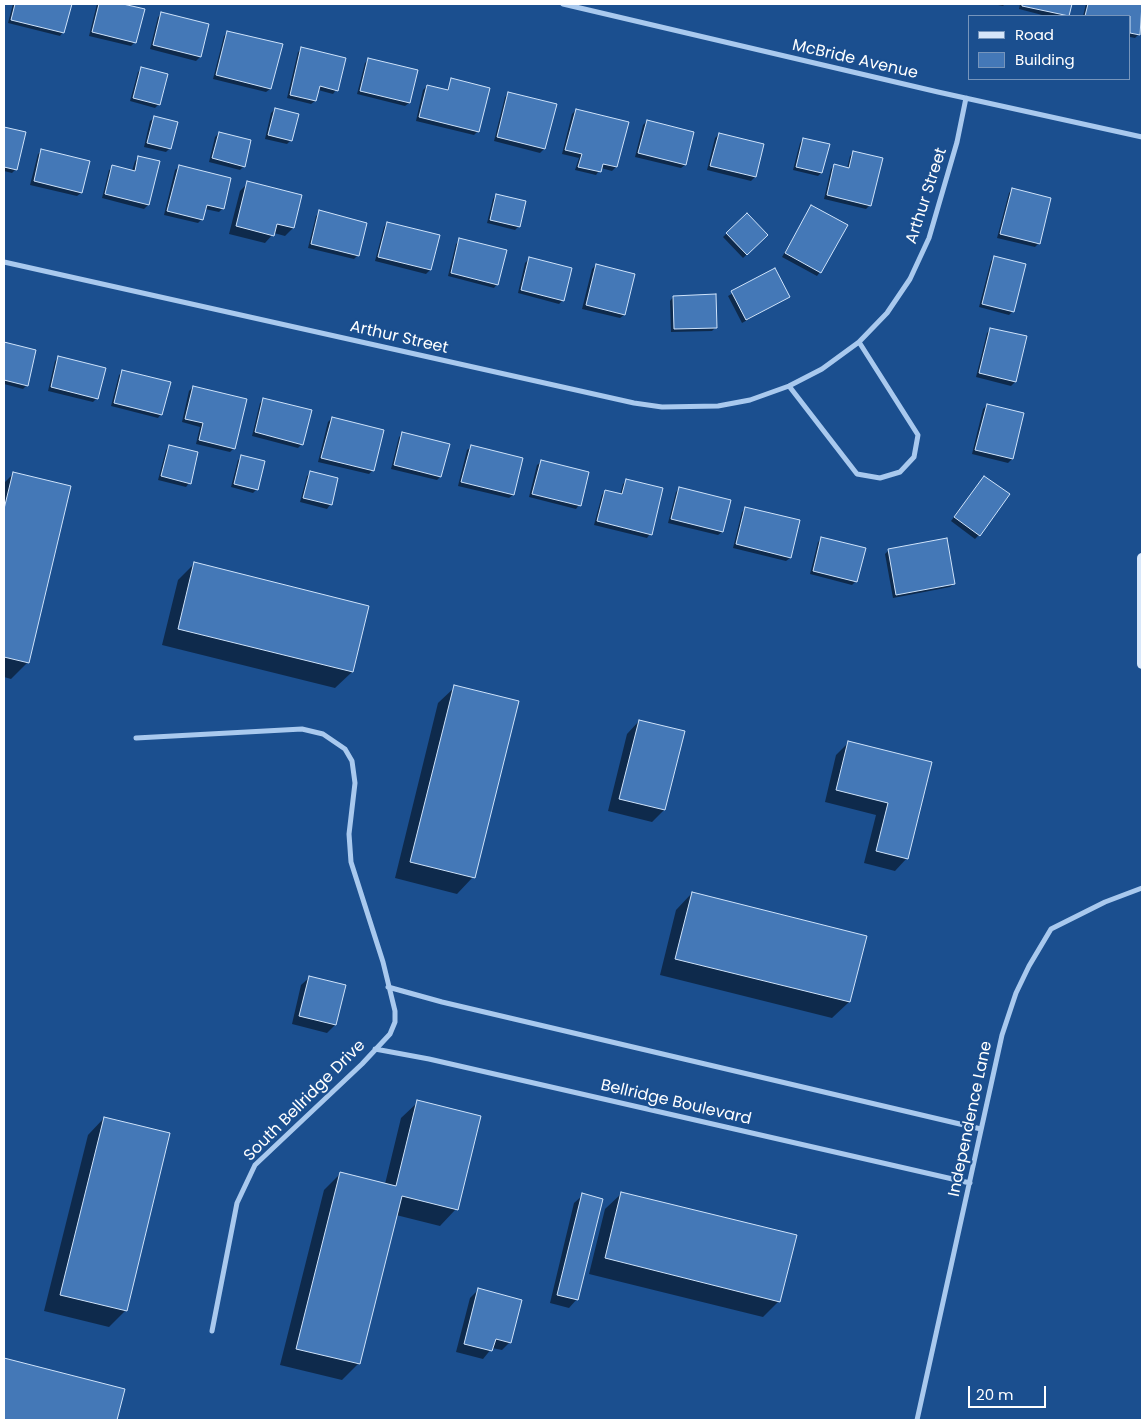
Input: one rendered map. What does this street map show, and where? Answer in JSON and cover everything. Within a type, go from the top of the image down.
[{"type":"main road","points":[[1142,558],[1142,664]]},
{"type":"street","name":"McBride Avenue","points":[[563,4],[1142,137]]},
{"type":"street","name":"Arthur Street","points":[[4,262],[634,403],[662,407],[718,406],[750,400],[789,386],[822,369],[859,342],[887,313],[910,279],[929,238],[957,142],[966,98]]},
{"type":"street","points":[[789,386],[857,474],[880,478],[900,472],[914,457],[918,435],[859,342]]},
{"type":"street","points":[[136,738],[302,730],[323,734],[344,749],[352,761],[355,783],[349,834],[351,862],[388,987],[442,1002],[981,1129]]},
{"type":"street","name":"Independence Lane","points":[[917,1420],[1002,1035],[1016,993],[1029,966],[1051,929],[1105,902],[1142,888]]},
{"type":"street","name":"South Bellridge Drive","points":[[212,1331],[237,1203],[255,1165],[390,1034],[395,1022],[395,1011],[388,987]]},
{"type":"street","name":"Bellridge Boulevard","points":[[375,1049],[429,1059],[970,1183]]},
{"type":"building","points":[[15,4],[72,4],[64,33],[11,20]]},
{"type":"building","points":[[99,4],[123,4],[145,9],[136,43],[92,32]]},
{"type":"building","points":[[1022,4],[1072,4],[1069,15],[1022,6]]},
{"type":"building","points":[[1088,4],[1142,4],[1140,35],[1131,33],[1131,15],[1085,15]]},
{"type":"building","points":[[161,12],[209,24],[201,57],[153,45]]},
{"type":"building","points":[[227,31],[283,44],[271,89],[216,75]]},
{"type":"building","points":[[301,47],[346,58],[338,91],[320,86],[316,101],[290,95]]},
{"type":"building","points":[[368,58],[418,70],[410,103],[360,91]]},
{"type":"building","points":[[141,67],[168,74],[160,105],[133,98]]},
{"type":"building","points":[[451,78],[490,88],[479,132],[419,117],[427,85],[448,90]]},
{"type":"building","points":[[508,92],[557,104],[545,149],[497,137]]},
{"type":"building","points":[[275,108],[299,114],[292,141],[268,135]]},
{"type":"building","points":[[576,109],[629,122],[617,167],[603,164],[601,172],[578,167],[582,154],[565,150]]},
{"type":"building","points":[[154,116],[178,122],[171,149],[147,143]]},
{"type":"building","points":[[647,120],[694,132],[686,165],[638,153]]},
{"type":"building","points":[[4,127],[26,132],[17,170],[4,167]]},
{"type":"building","points":[[219,132],[251,140],[245,167],[212,158]]},
{"type":"building","points":[[719,133],[764,144],[756,177],[710,166]]},
{"type":"building","points":[[803,138],[830,144],[822,173],[796,167]]},
{"type":"building","points":[[41,149],[90,161],[82,193],[34,181]]},
{"type":"building","points":[[853,151],[883,158],[871,206],[827,195],[834,164],[849,168]]},
{"type":"building","points":[[138,156],[160,161],[149,205],[105,194],[112,165],[135,171]]},
{"type":"building","points":[[179,165],[231,178],[224,209],[207,205],[203,220],[167,211]]},
{"type":"building","points":[[247,181],[302,195],[294,228],[277,224],[274,236],[236,226]]},
{"type":"building","points":[[1012,188],[1051,198],[1040,244],[1000,234]]},
{"type":"building","points":[[496,194],[526,201],[520,227],[490,220]]},
{"type":"building","points":[[811,205],[848,225],[821,273],[785,253]]},
{"type":"building","points":[[319,210],[367,223],[359,256],[311,244]]},
{"type":"building","points":[[747,213],[768,235],[747,255],[726,233]]},
{"type":"building","points":[[387,222],[440,235],[431,270],[378,257]]},
{"type":"building","points":[[459,238],[507,250],[498,285],[451,273]]},
{"type":"building","points":[[994,256],[1026,264],[1014,312],[982,304]]},
{"type":"building","points":[[529,257],[572,268],[564,301],[521,290]]},
{"type":"building","points":[[596,264],[635,274],[625,315],[586,305]]},
{"type":"building","points":[[775,268],[790,297],[746,320],[731,291]]},
{"type":"building","points":[[716,294],[717,328],[674,329],[673,296]]},
{"type":"building","points":[[990,328],[1027,336],[1016,382],[979,373]]},
{"type":"building","points":[[4,342],[36,350],[28,386],[4,380]]},
{"type":"building","points":[[58,356],[106,368],[98,399],[51,387]]},
{"type":"building","points":[[122,370],[171,382],[162,415],[114,403]]},
{"type":"building","points":[[193,386],[247,399],[235,449],[199,440],[203,423],[185,419]]},
{"type":"building","points":[[263,398],[312,410],[303,445],[255,432]]},
{"type":"building","points":[[987,404],[1024,413],[1013,459],[975,450]]},
{"type":"building","points":[[332,417],[384,430],[374,471],[321,458]]},
{"type":"building","points":[[402,432],[450,444],[441,477],[394,465]]},
{"type":"building","points":[[169,445],[198,452],[191,484],[161,476]]},
{"type":"building","points":[[471,445],[523,458],[514,495],[461,482]]},
{"type":"building","points":[[241,455],[265,461],[258,490],[234,484]]},
{"type":"building","points":[[541,460],[589,472],[581,506],[532,494]]},
{"type":"building","points":[[310,471],[338,478],[332,505],[303,498]]},
{"type":"building","points":[[13,472],[71,486],[29,663],[4,657],[4,509]]},
{"type":"building","points":[[984,476],[1010,494],[980,536],[954,517]]},
{"type":"building","points":[[626,479],[663,488],[652,535],[597,521],[605,490],[622,494]]},
{"type":"building","points":[[679,487],[731,500],[723,532],[671,519]]},
{"type":"building","points":[[745,507],[800,520],[791,558],[736,544]]},
{"type":"building","points":[[821,537],[866,548],[857,582],[813,571]]},
{"type":"building","points":[[947,538],[955,584],[896,595],[888,549]]},
{"type":"building","points":[[194,562],[369,606],[353,672],[178,629]]},
{"type":"building","points":[[454,685],[519,701],[475,878],[410,862]]},
{"type":"building","points":[[639,720],[685,731],[665,810],[619,799]]},
{"type":"building","points":[[848,741],[932,762],[908,859],[876,851],[888,803],[836,790]]},
{"type":"building","points":[[692,892],[867,936],[850,1002],[675,959]]},
{"type":"building","points":[[309,976],[346,985],[336,1025],[299,1016]]},
{"type":"building","points":[[417,1100],[481,1116],[458,1210],[402,1196],[360,1364],[296,1349],[340,1172],[396,1186]]},
{"type":"building","points":[[104,1117],[170,1133],[127,1311],[60,1295]]},
{"type":"building","points":[[621,1192],[797,1235],[780,1302],[605,1258]]},
{"type":"building","points":[[582,1193],[603,1199],[578,1300],[557,1295]]},
{"type":"building","points":[[478,1288],[522,1300],[511,1343],[496,1339],[492,1351],[464,1344]]},
{"type":"building","points":[[4,1358],[125,1389],[117,1420],[4,1420]]}]
